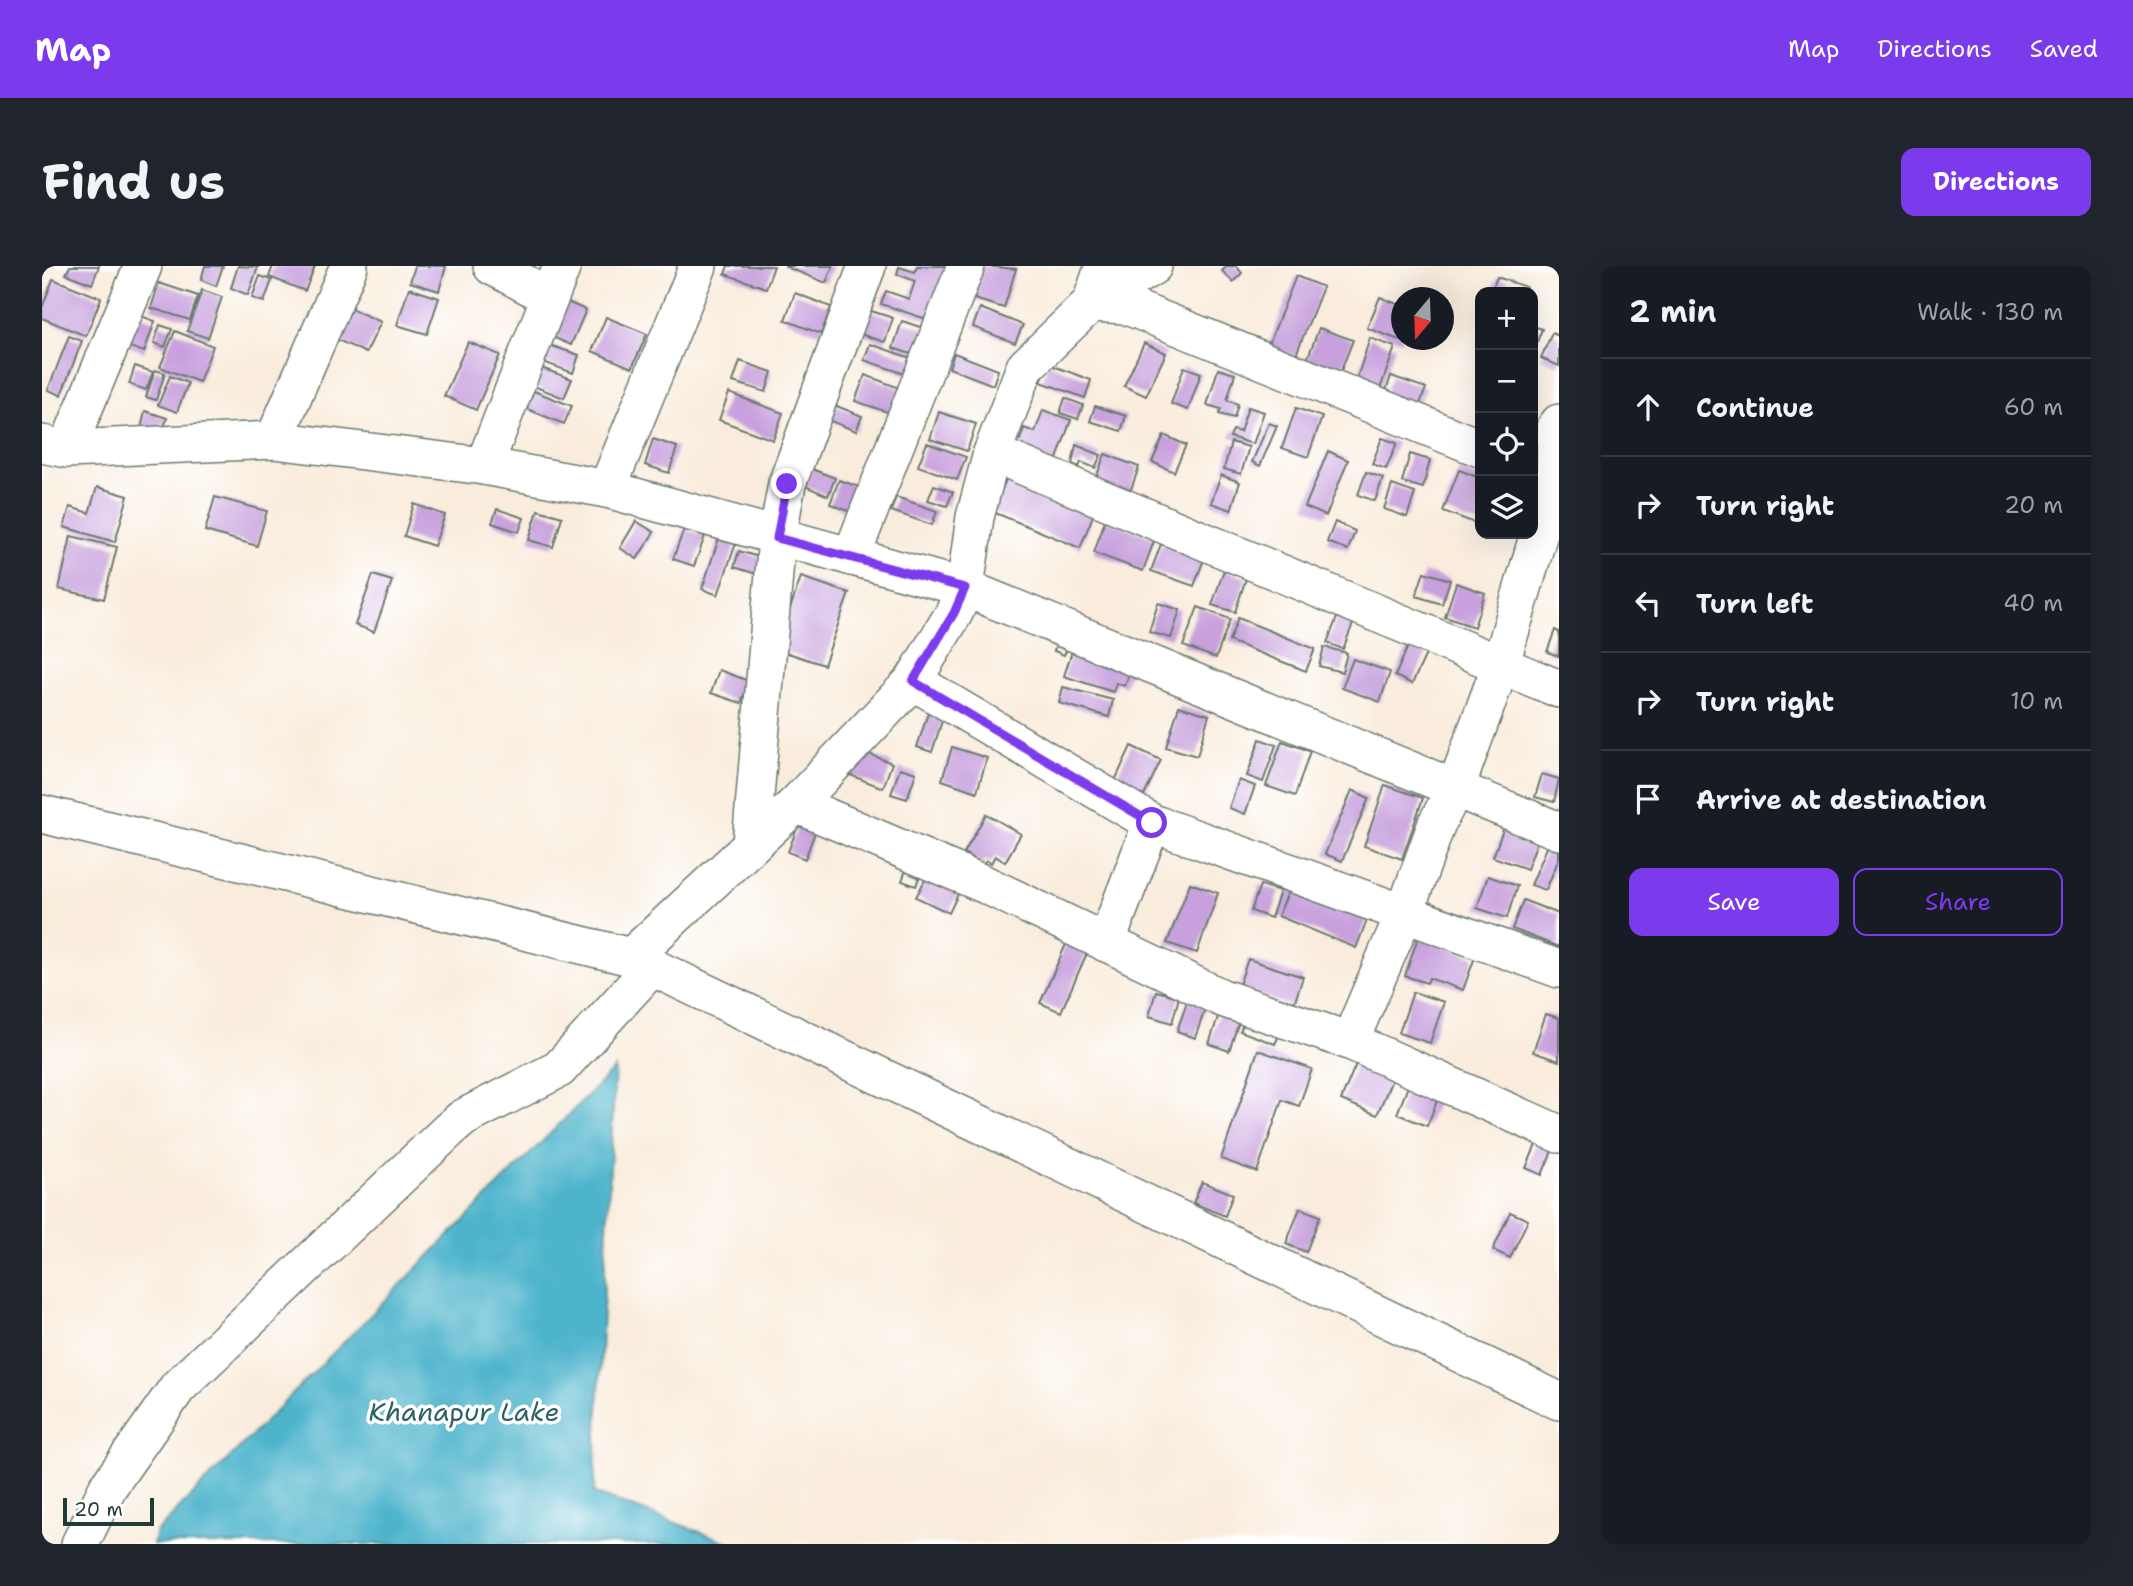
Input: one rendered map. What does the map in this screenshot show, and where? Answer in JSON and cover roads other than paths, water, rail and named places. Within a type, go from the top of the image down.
[{"type":"street","points":[[143,266],[55,446],[274,440],[484,466],[607,489],[965,588],[1559,831]]},
{"type":"street","points":[[274,440],[349,266]]},
{"type":"street","points":[[484,466],[555,281],[492,266]]},
{"type":"street","points":[[607,489],[698,266]]},
{"type":"street","points":[[751,844],[777,538],[794,462],[867,266]]},
{"type":"street","points":[[851,557],[966,266]]},
{"type":"street","points":[[1091,303],[1104,266]]},
{"type":"street","points":[[80,1544],[107,1487],[178,1387],[463,1118],[559,1069],[642,961],[751,844],[796,804],[913,681],[954,613],[965,588],[975,517],[992,453],[1025,367],[1091,303],[1153,266]]},
{"type":"street","points":[[1091,303],[1125,305],[1475,446]]},
{"type":"street","points":[[1350,1041],[1405,912],[1437,823],[1456,787],[1500,667],[1549,476],[1556,427],[1559,423]]},
{"type":"street","points":[[992,453],[1500,667],[1559,689]]},
{"type":"street","points":[[913,681],[1152,823],[1559,969]]},
{"type":"street","points":[[796,804],[986,886],[1222,998],[1350,1041],[1559,1134]]},
{"type":"street","points":[[42,814],[642,961],[1559,1401]]},
{"type":"street","points":[[1106,943],[1152,823]]},
{"type":"water","name":"Khanapur Lake","points":[[615,1068],[594,1493],[733,1544],[153,1544],[156,1532]]}]
